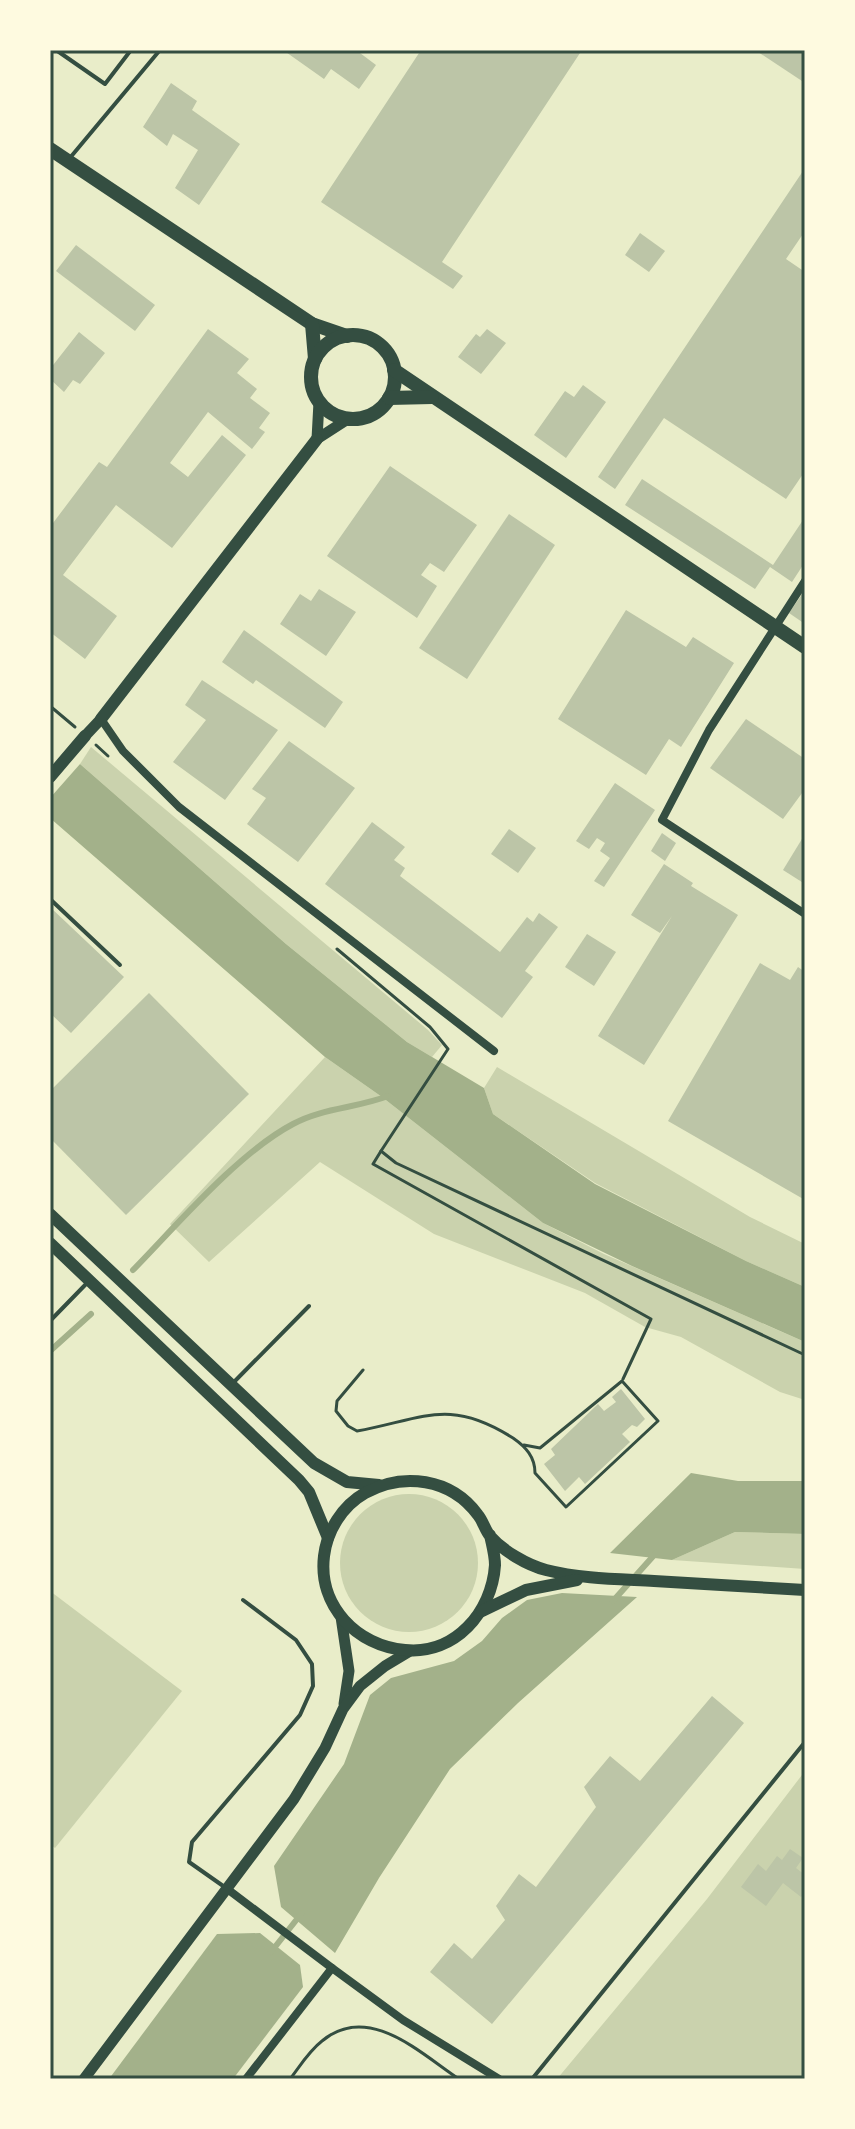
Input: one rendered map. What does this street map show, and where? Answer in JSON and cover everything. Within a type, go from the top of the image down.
[{"type":"main road","points":[[50,149],[312,324],[377,343],[391,360],[393,389],[389,398],[371,415],[348,419],[337,416],[319,402],[311,381],[315,359],[312,324]]},
{"type":"main road","points":[[315,359],[328,344],[347,336]]},
{"type":"main road","points":[[394,370],[805,647]]},
{"type":"main road","points":[[389,398],[432,397]]},
{"type":"main road","points":[[101,719],[317,439]]},
{"type":"main road","points":[[50,777],[85,736]]},
{"type":"main road","points":[[50,1214],[329,1474],[347,1482],[379,1485],[412,1480],[445,1487],[464,1499],[479,1515],[490,1535],[495,1561],[492,1587],[482,1611],[468,1627],[451,1640],[431,1648],[410,1651],[390,1649],[372,1642],[355,1632],[330,1599],[324,1579],[328,1538],[339,1515],[357,1497],[379,1485]]},
{"type":"main road","points":[[50,1243],[299,1480],[309,1492],[328,1538]]},
{"type":"main road","points":[[490,1535],[529,1564],[588,1578],[805,1590]]},
{"type":"main road","points":[[482,1611],[526,1590],[588,1578]]},
{"type":"street","points":[[317,439],[319,402]]},
{"type":"street","points":[[317,439],[348,419]]},
{"type":"street","points":[[805,581],[709,730],[662,820],[805,914]]},
{"type":"street","points":[[85,736],[101,719],[123,751],[179,807],[494,1051]]},
{"type":"street","points":[[341,1617],[349,1671],[343,1709]]},
{"type":"street","points":[[84,2079],[294,1799],[325,1748],[343,1709],[360,1686],[410,1651]]},
{"type":"street","points":[[226,1888],[421,2032],[499,2079]]},
{"type":"street","points":[[246,2079],[332,1968]]},
{"type":"lane","points":[[56,50],[105,84],[131,50]]},
{"type":"lane","points":[[67,161],[160,50]]},
{"type":"lane","points":[[50,899],[120,965]]},
{"type":"lane","points":[[50,1321],[90,1280]]},
{"type":"lane","points":[[231,1385],[309,1306]]},
{"type":"lane","points":[[226,1888],[189,1862],[192,1842],[300,1715],[313,1686],[312,1664],[296,1640],[243,1600]]},
{"type":"lane","points":[[532,2079],[805,1742]]},
{"type":"path","points":[[363,1370],[337,1401],[336,1411],[348,1426],[357,1431],[386,1426],[413,1416],[454,1414],[490,1423],[524,1445],[540,1448],[622,1381],[651,1319],[373,1164],[448,1049]]},
{"type":"path","points":[[381,1151],[396,1163],[805,1355]]},
{"type":"path","points":[[524,1445],[535,1462],[535,1473],[566,1507],[658,1421],[622,1381]]},
{"type":"path","points":[[290,2079],[325,2038],[347,2027],[363,2026],[386,2031],[459,2079]]},
{"type":"shaded area","points":[[91,747],[428,1030],[442,1045],[432,1057],[407,1042],[286,944],[80,764]]},
{"type":"shaded area","points":[[80,764],[286,944],[407,1042],[484,1088],[493,1114],[595,1184],[746,1261],[805,1287],[805,1342],[543,1223],[382,1097],[325,1057],[50,818],[50,798]]},
{"type":"shaded area","points":[[325,1057],[382,1097],[543,1223],[604,1254],[805,1342],[805,1400],[780,1392],[681,1337],[645,1327],[585,1293],[434,1234],[320,1162],[209,1262],[170,1224]]},
{"type":"shaded area","points":[[497,1067],[750,1217],[805,1244],[805,1287],[746,1261],[595,1183],[493,1114],[484,1088]]},
{"type":"shaded area","points":[[691,1473],[738,1481],[805,1481],[805,1534],[735,1532],[672,1560],[610,1553]]},
{"type":"shaded area","points":[[409,1494],[436,1499],[458,1514],[473,1536],[478,1563],[473,1590],[458,1612],[436,1627],[409,1632],[382,1627],[360,1612],[345,1590],[340,1563],[345,1536],[360,1514],[382,1499]]},
{"type":"shaded area","points":[[735,1532],[805,1534],[805,1569],[672,1560]]},
{"type":"shaded area","points":[[50,1591],[182,1691],[55,1848],[50,1844]]},
{"type":"shaded area","points":[[562,1593],[637,1597],[518,1703],[450,1769],[379,1878],[335,1953],[281,1907],[274,1866],[344,1764],[370,1695],[391,1678],[454,1661],[482,1641],[502,1618],[527,1600]]},
{"type":"shaded area","points":[[805,1771],[805,2079],[557,2079],[707,1899]]},
{"type":"shaded area","points":[[260,1933],[300,1965],[303,1987],[233,2079],[109,2079],[217,1934]]},
{"type":"building","points":[[283,50],[356,50],[376,65],[359,89],[331,69],[324,79]]},
{"type":"building","points":[[421,50],[582,50],[442,262],[463,276],[453,289],[321,202]]},
{"type":"building","points":[[755,50],[805,50],[805,83]]},
{"type":"building","points":[[171,83],[197,101],[192,110],[240,144],[199,205],[175,188],[198,150],[173,134],[167,146],[143,127]]},
{"type":"building","points":[[805,168],[805,231],[786,259],[805,272],[805,471],[786,499],[664,418],[615,489],[598,477]]},
{"type":"building","points":[[640,233],[665,251],[649,272],[625,255]]},
{"type":"building","points":[[76,245],[155,305],[135,331],[56,271]]},
{"type":"building","points":[[208,329],[249,359],[237,373],[257,389],[250,398],[270,413],[259,428],[265,432],[252,449],[208,412],[170,463],[188,477],[222,435],[246,455],[172,548],[116,505],[63,575],[117,616],[85,659],[50,632],[50,527],[99,462],[107,467]]},
{"type":"building","points":[[487,329],[506,343],[481,374],[458,357],[476,334],[480,337]]},
{"type":"building","points":[[79,332],[105,353],[80,384],[73,380],[64,392],[50,379],[50,369]]},
{"type":"building","points":[[583,385],[606,402],[566,458],[534,435],[565,391],[574,397]]},
{"type":"building","points":[[390,466],[477,525],[444,572],[430,563],[421,575],[437,586],[417,618],[327,556]]},
{"type":"building","points":[[642,479],[773,565],[805,517],[805,562],[792,582],[770,567],[755,589],[625,505]]},
{"type":"building","points":[[509,514],[555,545],[467,679],[419,648]]},
{"type":"building","points":[[319,589],[356,612],[326,656],[280,624],[300,594],[311,601]]},
{"type":"building","points":[[805,590],[805,624],[789,613]]},
{"type":"building","points":[[626,610],[686,647],[693,637],[734,663],[681,747],[669,739],[646,775],[558,719]]},
{"type":"building","points":[[244,630],[343,702],[325,728],[256,680],[253,684],[222,662]]},
{"type":"building","points":[[202,680],[278,730],[225,800],[173,762],[206,720],[185,705]]},
{"type":"building","points":[[746,719],[805,759],[805,789],[783,819],[710,768]]},
{"type":"building","points":[[289,741],[355,788],[298,862],[247,824],[266,798],[252,789]]},
{"type":"building","points":[[615,783],[655,810],[604,887],[594,881],[610,858],[600,851],[605,843],[597,838],[589,849],[576,841]]},
{"type":"building","points":[[372,822],[405,847],[394,860],[405,868],[400,876],[500,952],[527,917],[533,922],[539,913],[558,927],[525,971],[533,977],[502,1018],[325,884]]},
{"type":"building","points":[[509,829],[536,848],[518,873],[491,854]]},
{"type":"building","points":[[662,833],[676,843],[665,861],[651,851]]},
{"type":"building","points":[[805,834],[805,884],[783,870]]},
{"type":"building","points":[[664,864],[693,883],[691,886],[738,915],[644,1065],[598,1036],[672,916],[660,933],[631,915]]},
{"type":"building","points":[[50,907],[124,977],[71,1033],[50,1013]]},
{"type":"building","points":[[587,934],[616,952],[594,986],[565,967]]},
{"type":"building","points":[[760,963],[790,980],[798,967],[805,972],[805,1200],[668,1121]]},
{"type":"building","points":[[149,993],[249,1094],[126,1215],[50,1138],[50,1091]]},
{"type":"building","points":[[621,1389],[645,1419],[622,1434],[630,1442],[585,1484],[579,1477],[565,1491],[544,1464],[555,1455],[551,1449],[598,1404],[604,1411],[616,1402],[612,1397]]},
{"type":"building","points":[[712,1696],[744,1723],[492,2024],[430,1972],[454,1943],[472,1959],[505,1920],[496,1906],[519,1874],[536,1887],[596,1807],[584,1787],[610,1756],[640,1781]]},
{"type":"building","points":[[790,1849],[803,1858],[796,1868],[805,1875],[805,1892],[801,1897],[783,1883],[766,1906],[741,1887],[758,1864],[766,1871],[777,1856],[782,1860]]},
{"type":"waterway","points":[[133,1270],[209,1191],[272,1137],[304,1119],[388,1096]]},
{"type":"waterway","points":[[50,1351],[91,1314]]},
{"type":"waterway","points":[[613,1601],[656,1553]]},
{"type":"waterway","points":[[271,1952],[301,1914]]}]
